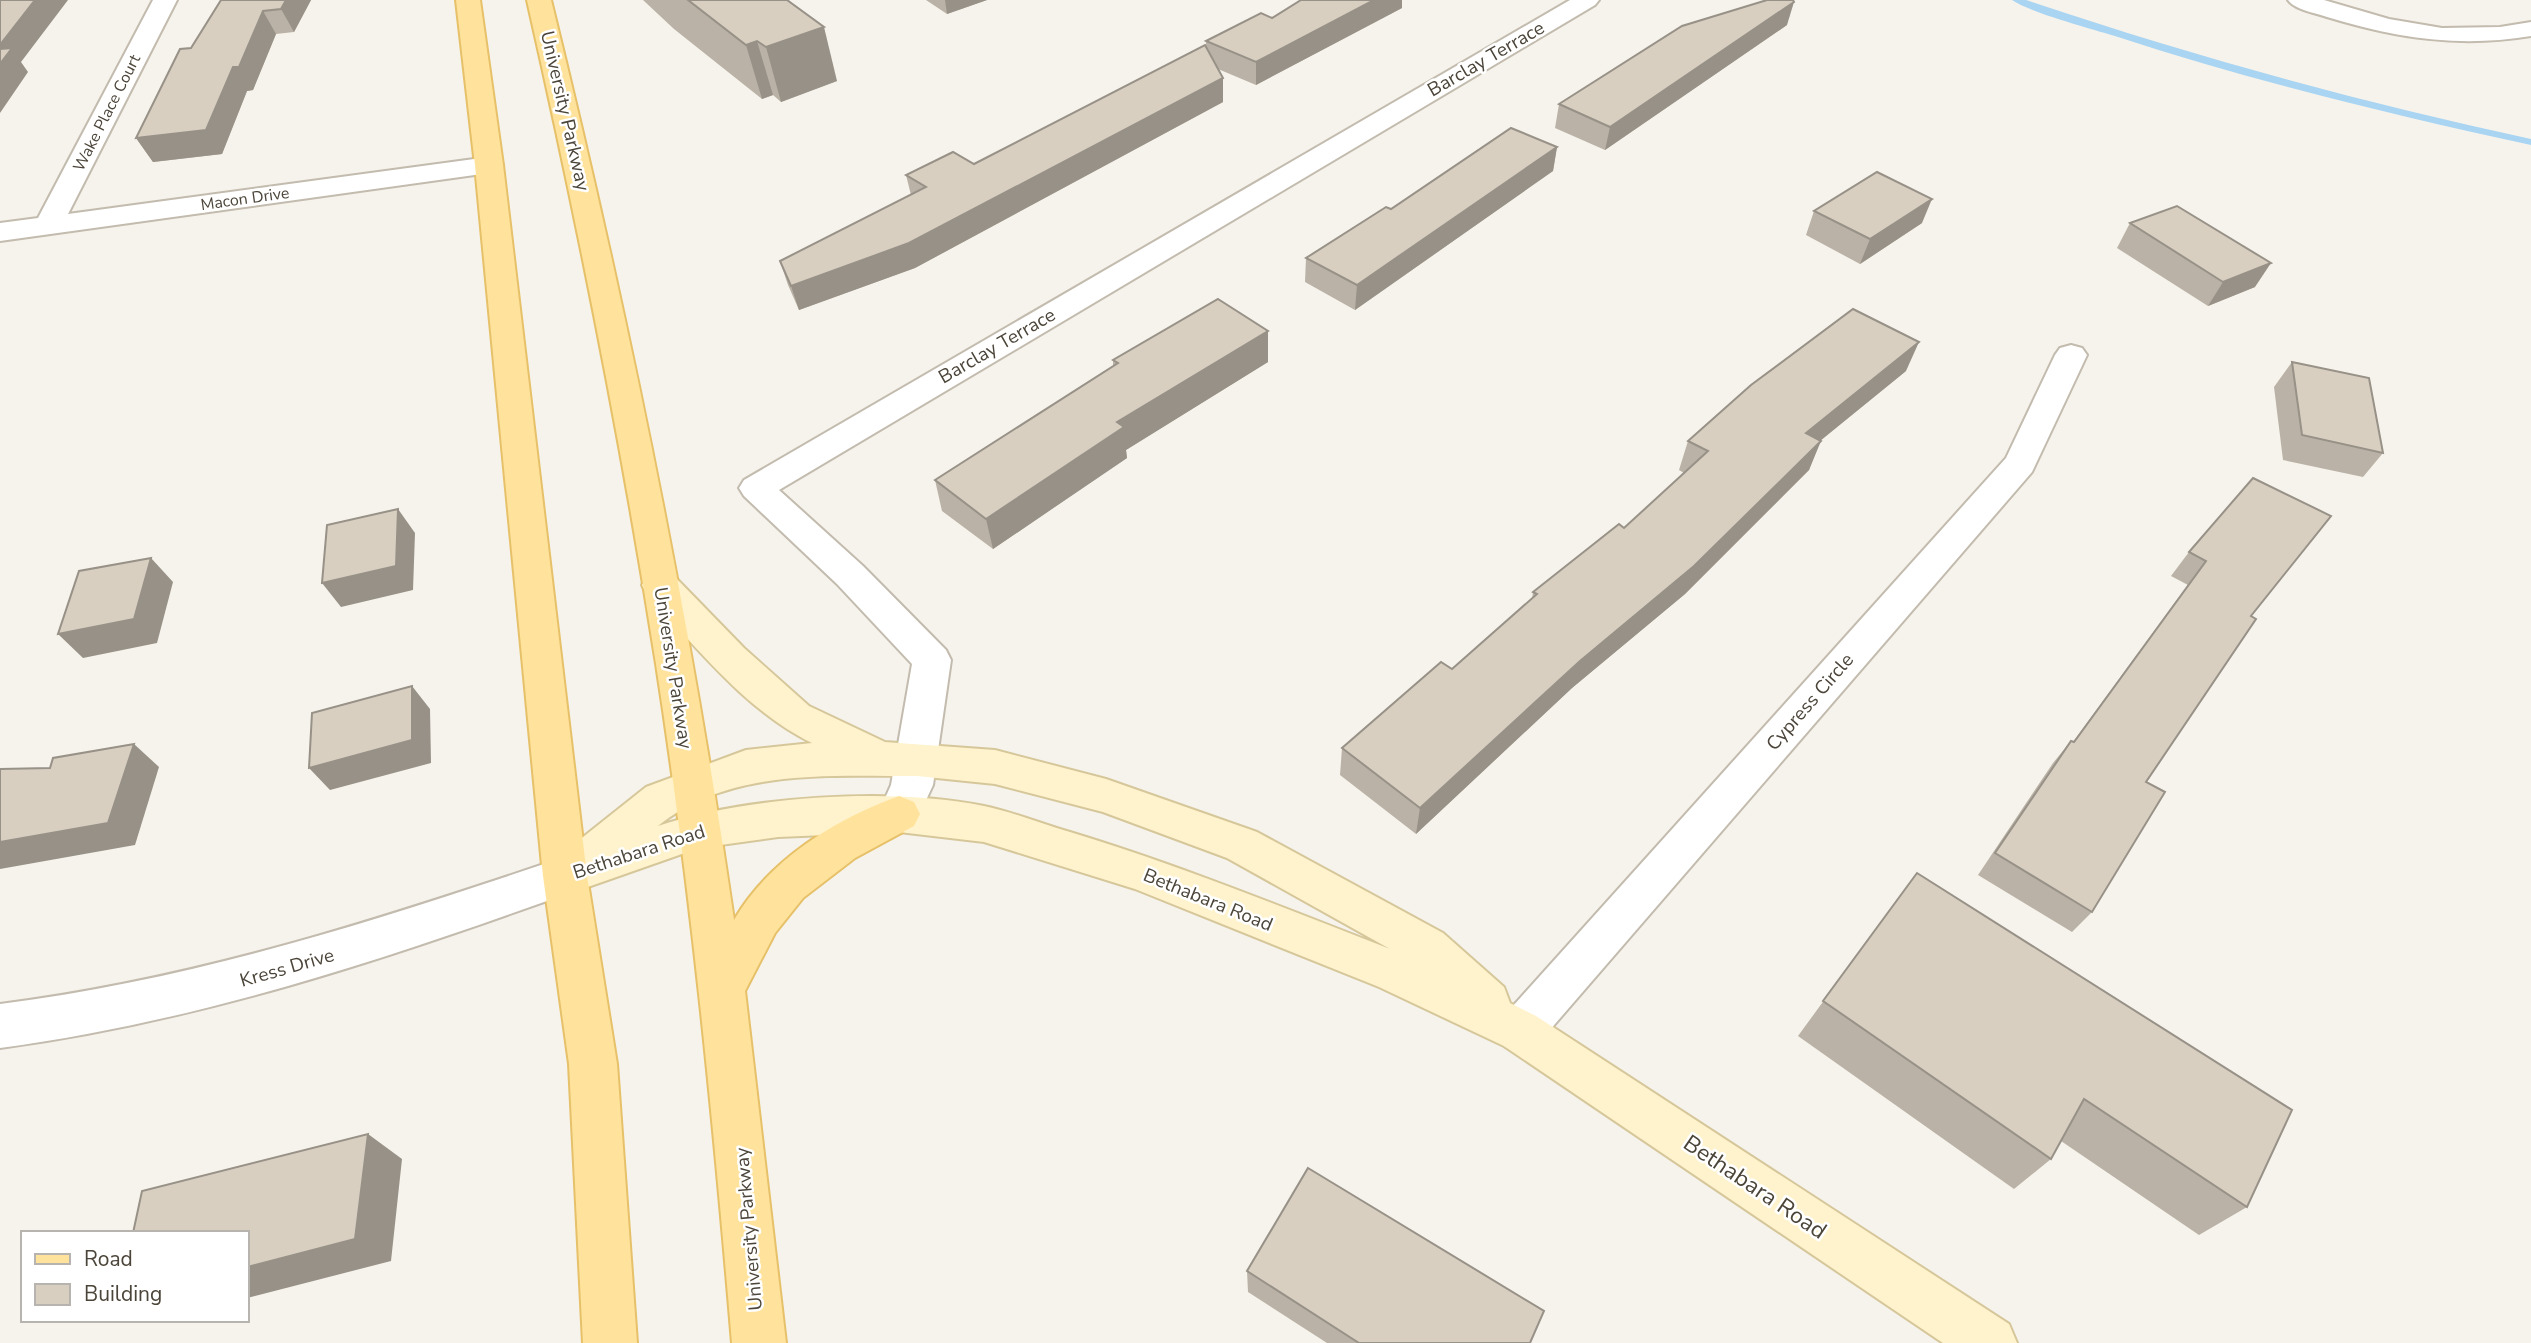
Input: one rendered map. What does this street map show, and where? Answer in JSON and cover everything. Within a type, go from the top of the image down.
[{"type":"main road","points":[[467,0],[489,165],[565,876],[593,1064],[610,1343]]},
{"type":"main road","name":"University Parkway","points":[[539,0],[574,145],[660,585],[699,830],[743,1147],[760,1343]]},
{"type":"main road","points":[[721,991],[759,918],[793,879],[830,849],[899,814]]},
{"type":"street","name":"Wake Place Court","points":[[48,226],[165,0]]},
{"type":"street","name":"Barclay Terrace","points":[[899,814],[912,785],[898,759],[932,660],[850,575],[756,488],[1587,0]]},
{"type":"street","points":[[2300,0],[2426,36],[2475,38],[2531,29]]},
{"type":"street","name":"Macon Drive","points":[[0,232],[489,165]]},
{"type":"street","name":"Cypress Circle","points":[[1520,1031],[2020,464],[2071,355]]},
{"type":"street","points":[[660,585],[794,717],[898,759]]},
{"type":"street","name":"Bethabara Road","points":[[565,876],[661,799],[692,785],[746,767],[812,760],[898,759],[995,767],[1106,796],[1242,845],[1427,947],[1520,1031]]},
{"type":"street","name":"Bethabara Road","points":[[565,876],[699,830],[778,819],[899,814],[984,824],[1142,873],[1395,972],[1520,1031],[1990,1343]]},
{"type":"street","name":"Kress Drive","points":[[0,1026],[52,1020],[178,998],[289,969],[565,876]]},
{"type":"building","points":[[0,0],[35,0],[0,45]]},
{"type":"building","points":[[221,0],[286,0],[281,9],[263,11],[239,67],[233,67],[206,130],[136,138],[180,49],[191,48]]},
{"type":"building","points":[[688,0],[787,0],[824,27],[766,47],[757,41],[746,45]]},
{"type":"building","points":[[1301,0],[1374,0],[1256,62],[1206,41],[1261,13],[1272,18]]},
{"type":"building","points":[[1767,0],[1794,2],[1610,127],[1559,104],[1682,26]]},
{"type":"building","points":[[1205,45],[1223,78],[909,243],[791,286],[780,261],[926,187],[906,175],[953,152],[974,164]]},
{"type":"building","points":[[12,48],[0,64],[0,49]]},
{"type":"building","points":[[1511,128],[1557,147],[1357,285],[1306,258],[1386,207],[1391,209]]},
{"type":"building","points":[[1877,172],[1932,199],[1870,239],[1814,211]]},
{"type":"building","points":[[2177,206],[2271,263],[2223,282],[2130,223]]},
{"type":"building","points":[[1218,299],[1268,331],[1117,422],[1124,427],[986,519],[935,480],[1118,363],[1113,360]]},
{"type":"building","points":[[1853,309],[1919,342],[1806,433],[1821,441],[1694,566],[1580,661],[1420,808],[1342,748],[1441,662],[1452,669],[1537,594],[1533,592],[1619,524],[1624,528],[1708,451],[1688,441],[1751,385]]},
{"type":"building","points":[[2292,362],[2369,378],[2383,453],[2302,435]]},
{"type":"building","points":[[2253,478],[2331,516],[2251,616],[2256,619],[2146,782],[2165,792],[2092,912],[1995,853],[2071,741],[2074,742],[2206,561],[2189,552]]},
{"type":"building","points":[[398,509],[396,566],[322,583],[327,525]]},
{"type":"building","points":[[151,558],[134,619],[58,634],[79,571]]},
{"type":"building","points":[[412,686],[412,740],[309,768],[312,713]]},
{"type":"building","points":[[134,744],[108,823],[0,842],[0,769],[50,768],[53,758]]},
{"type":"building","points":[[1917,873],[2292,1110],[2247,1207],[2084,1099],[2051,1159],[1823,1001]]},
{"type":"building","points":[[368,1134],[355,1239],[248,1267],[248,1231],[133,1231],[142,1191]]},
{"type":"building","points":[[1308,1168],[1544,1311],[1530,1343],[1359,1343],[1247,1271]]},
{"type":"waterway","points":[[2017,0],[2080,22],[2272,80],[2531,142]]}]
